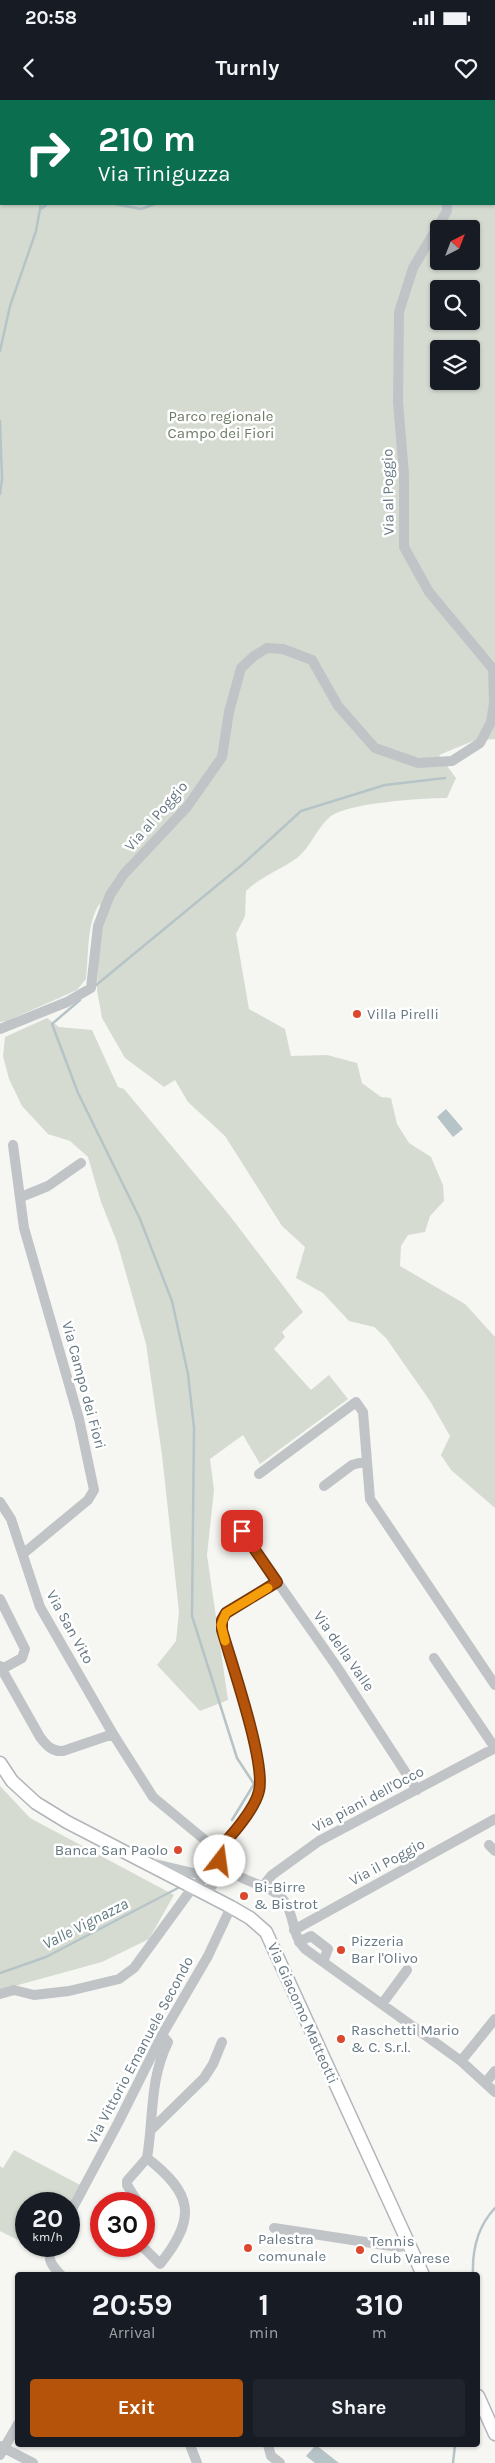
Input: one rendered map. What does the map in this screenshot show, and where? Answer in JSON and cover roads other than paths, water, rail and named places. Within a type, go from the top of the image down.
[{"type":"main road","name":"Via Giacomo Matteotti","points":[[0,1763],[12,1781],[36,1803],[231,1907],[261,1926],[269,1936],[422,2272]]},
{"type":"main road","points":[[480,2400],[495,2434]]},
{"type":"street","name":"Via al Poggio","points":[[0,1029],[67,1002],[91,988],[98,926],[110,895],[124,874],[187,807],[222,757],[229,712],[241,668],[254,656],[267,648],[283,649],[312,660],[338,706],[376,748],[418,763],[452,761],[480,743],[484,737],[491,722],[494,703],[493,669],[429,592],[404,547],[404,474],[398,402],[399,312],[413,268],[447,211],[447,205]]},
{"type":"street","name":"Via Campo dei Fiori","points":[[13,1144],[24,1228],[79,1418],[94,1490],[88,1500],[24,1553]]},
{"type":"street","points":[[20,1197],[48,1186],[81,1163]]},
{"type":"street","points":[[259,1474],[356,1402],[363,1412],[370,1499],[495,1685]]},
{"type":"street","points":[[324,1486],[352,1464],[366,1461]]},
{"type":"street","name":"Via San Vito","points":[[0,1502],[11,1519],[24,1553],[32,1586],[40,1607],[113,1734],[153,1797],[220,1862],[232,1858],[236,1862],[237,1868],[234,1874]]},
{"type":"street","name":"Via della Valle","points":[[242,1531],[337,1667],[417,1790]]},
{"type":"street","points":[[206,1894],[220,1862],[253,1805],[260,1787],[258,1761],[222,1630],[222,1620],[226,1613],[277,1582]]},
{"type":"street","points":[[0,1599],[25,1649],[22,1658],[1,1667],[44,1743],[53,1750],[63,1751],[113,1734]]},
{"type":"street","points":[[434,1658],[495,1748]]},
{"type":"street","name":"Via piani dell'Occo","points":[[262,1886],[272,1875],[319,1842],[495,1748]]},
{"type":"street","name":"Via il Poggio","points":[[294,1930],[495,1819]]},
{"type":"street","points":[[136,1858],[193,1873],[208,1873]]},
{"type":"street","points":[[0,1994],[14,1990],[34,1995],[69,1991],[119,1979],[134,1968],[193,1887],[220,1862]]},
{"type":"street","points":[[220,1862],[226,1876],[234,1874],[247,1882],[274,1892],[284,1902],[299,1942],[310,1936],[328,1950],[323,1962],[461,2061],[495,2092]]},
{"type":"street","name":"Via Vittorio Emanuele Secondo","points":[[80,2193],[162,2035],[208,1956],[231,1907]]},
{"type":"street","points":[[382,2004],[407,1970]]},
{"type":"street","points":[[461,2061],[495,2019]]},
{"type":"street","points":[[131,2192],[127,2185],[128,2181],[147,2158],[152,2129],[152,2095],[163,2053],[168,2042],[162,2035]]},
{"type":"street","points":[[152,2129],[204,2078],[213,2064],[222,2042]]},
{"type":"street","points":[[486,2082],[495,2071]]},
{"type":"street","points":[[147,2158],[169,2175],[181,2192],[186,2210],[183,2223],[171,2250],[160,2264],[153,2257]]},
{"type":"street","points":[[274,2228],[398,2247],[410,2245]]},
{"type":"street","points":[[49,2257],[50,2263],[58,2272]]},
{"type":"street","points":[[15,2429],[1,2450],[32,2463]]},
{"type":"street","points":[[191,2447],[197,2463]]},
{"type":"street","points":[[269,2447],[271,2456],[280,2463]]},
{"type":"waterway","points":[[0,351],[10,306],[36,231],[41,205]]},
{"type":"waterway","points":[[40,210],[46,205]]},
{"type":"waterway","points":[[120,205],[141,209],[152,205]]},
{"type":"waterway","points":[[0,421],[2,479],[0,494]]},
{"type":"waterway","points":[[95,986],[243,864],[301,811],[385,785],[445,778]]},
{"type":"waterway","points":[[80,1000],[52,1024],[78,1093],[140,1219],[172,1301],[188,1374],[194,1428],[192,1616],[237,1758],[254,1784],[232,1820]]},
{"type":"waterway","name":"Valle Vignazza","points":[[0,1973],[46,1957],[178,1888]]},
{"type":"waterway","points":[[473,2272],[473,2257],[477,2239],[484,2223],[495,2208]]},
{"type":"waterway","points":[[453,2463],[455,2447]]},
{"type":"place","name":"Villa Pirelli","points":[[357,1014]]},
{"type":"place","name":"Banca San Paolo","points":[[178,1850]]},
{"type":"place","name":"Bi-Birre & Bistrot","points":[[244,1896]]},
{"type":"place","name":"Pizzeria Bar l'Olivo","points":[[341,1950]]},
{"type":"place","name":"Raschetti Mario & C. S.r.l.","points":[[341,2039]]},
{"type":"place","name":"Palestra comunale","points":[[248,2248]]},
{"type":"place","name":"Tennis Club Varese","points":[[360,2250]]},
{"type":"park label","name":"Parco regionale Campo dei Fiori","points":[[221,424]]}]
